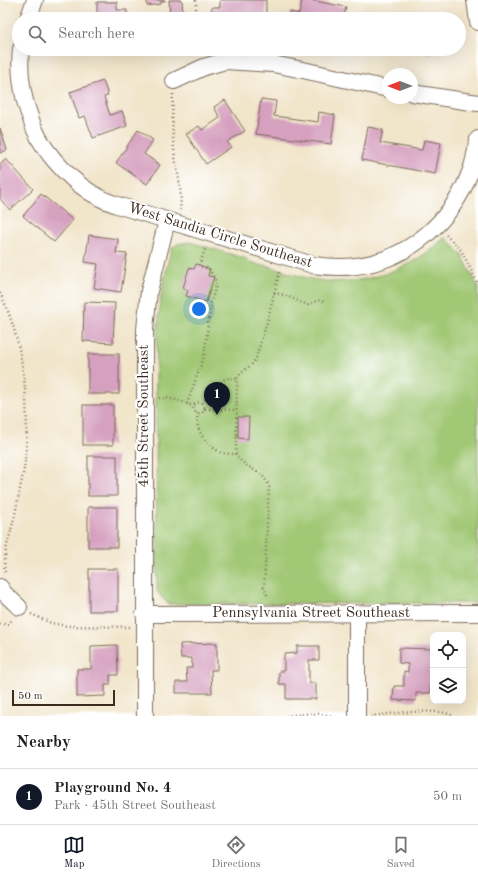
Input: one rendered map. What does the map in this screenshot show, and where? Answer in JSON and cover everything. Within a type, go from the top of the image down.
[{"type":"street","points":[[31,12],[35,0]]},
{"type":"street","points":[[475,0],[478,22]]},
{"type":"street","name":"West Sandia Circle Southeast","points":[[21,56],[22,89],[35,131],[46,150],[63,170],[78,183],[100,198],[172,223],[313,265],[355,267],[392,256],[414,244],[439,224],[456,201],[470,174],[478,139]]},
{"type":"street","points":[[174,81],[204,67],[225,61],[273,64],[382,88]]},
{"type":"street","points":[[418,94],[478,102]]},
{"type":"street","name":"45th Street Southeast","points":[[145,716],[145,329],[149,291],[172,223]]},
{"type":"street","points":[[3,582],[4,593],[19,607]]},
{"type":"street","name":"Pennsylvania Street Southeast","points":[[144,614],[478,613]]},
{"type":"street","points":[[357,614],[358,716]]},
{"type":"path","points":[[196,0],[196,12]]},
{"type":"path","points":[[172,223],[180,208],[180,189],[171,116],[174,81]]},
{"type":"path","points":[[446,234],[461,250],[478,284]]},
{"type":"path","points":[[187,404],[204,356],[210,302],[216,286],[216,281],[209,269],[199,266],[206,245]]},
{"type":"path","points":[[267,595],[264,588],[269,487],[263,476],[240,461],[236,454],[237,379],[256,358],[267,322],[280,268]]},
{"type":"path","points":[[0,293],[8,309],[19,352],[25,395],[26,430],[24,468],[14,521],[5,557],[3,582]]},
{"type":"path","points":[[274,293],[284,295],[308,305],[318,300],[326,302]]},
{"type":"path","points":[[194,406],[196,402],[202,402],[223,380],[227,378],[237,379]]},
{"type":"path","points":[[154,398],[170,397],[194,406]]},
{"type":"path","points":[[202,402],[205,409]]},
{"type":"path","points":[[194,406],[195,412],[198,413]]},
{"type":"path","points":[[198,413],[201,413],[205,409],[237,410]]},
{"type":"path","points":[[198,413],[196,420],[203,438],[220,452],[236,454]]},
{"type":"path","points":[[19,607],[30,614],[51,623],[67,626],[133,627]]},
{"type":"path","points":[[367,716],[407,712],[434,712],[454,716]]},
{"type":"path","points":[[286,716],[325,714],[332,716]]},
{"type":"green space","points":[[445,237],[461,253],[478,287],[478,603],[168,604],[157,592],[156,380],[159,314],[166,270],[172,248],[177,244],[190,242],[247,259],[248,261],[262,266],[265,265],[311,279],[352,281],[370,278],[403,267],[432,248]]},
{"type":"building","points":[[147,0],[165,1],[161,1],[161,4],[147,6]]},
{"type":"building","points":[[169,0],[182,0],[183,12],[170,12]]},
{"type":"building","points":[[220,0],[266,0],[266,12],[212,12],[212,7],[220,7]]},
{"type":"building","points":[[302,0],[310,0],[346,7],[345,12],[299,12]]},
{"type":"building","points":[[97,2],[117,2],[117,10],[127,10],[127,12],[97,12]]},
{"type":"building","points":[[103,81],[108,95],[104,97],[110,115],[122,111],[127,126],[93,138],[85,116],[79,118],[70,92]]},
{"type":"building","points":[[261,99],[276,101],[274,116],[318,122],[319,112],[335,115],[331,144],[256,134]]},
{"type":"building","points":[[225,100],[245,131],[227,142],[231,147],[206,164],[186,134],[199,126],[202,130],[220,118],[214,107]]},
{"type":"building","points":[[368,127],[383,130],[380,143],[422,150],[424,140],[441,143],[435,174],[362,160]]},
{"type":"building","points":[[0,128],[7,150],[0,153]]},
{"type":"building","points":[[138,130],[153,140],[144,154],[160,165],[147,184],[116,163]]},
{"type":"building","points":[[6,159],[33,189],[10,210],[0,199],[0,165]]},
{"type":"building","points":[[41,194],[73,220],[54,242],[23,216]]},
{"type":"building","points":[[89,235],[118,239],[116,253],[127,254],[121,292],[94,288],[98,264],[85,262]]},
{"type":"building","points":[[196,264],[210,269],[208,276],[214,277],[206,302],[186,296],[188,290],[183,288],[189,268],[194,269]]},
{"type":"building","points":[[84,302],[115,303],[113,343],[83,341]]},
{"type":"building","points":[[88,354],[119,354],[119,394],[88,394]]},
{"type":"building","points":[[83,405],[113,405],[113,445],[83,445]]},
{"type":"building","points":[[238,417],[249,417],[248,439],[238,438]]},
{"type":"building","points":[[88,456],[117,456],[117,496],[88,496]]},
{"type":"building","points":[[88,507],[117,507],[117,547],[88,547]]},
{"type":"building","points":[[89,569],[118,569],[118,611],[89,611]]},
{"type":"building","points":[[217,643],[217,670],[211,670],[212,693],[176,693],[176,682],[187,682],[186,668],[192,668],[192,658],[181,658],[180,644]]},
{"type":"building","points":[[117,645],[118,675],[110,675],[110,685],[105,685],[105,696],[77,697],[77,669],[91,669],[91,646]]},
{"type":"building","points":[[297,646],[319,646],[319,660],[309,660],[309,683],[316,683],[316,699],[286,699],[286,684],[279,684],[279,671],[284,671],[284,654],[297,653]]},
{"type":"building","points":[[399,648],[430,649],[430,693],[416,693],[416,701],[393,700],[394,686],[404,686],[404,671],[408,672],[408,664],[399,663]]},
{"type":"place","name":"Playground No. 4","points":[[217,415]]}]
